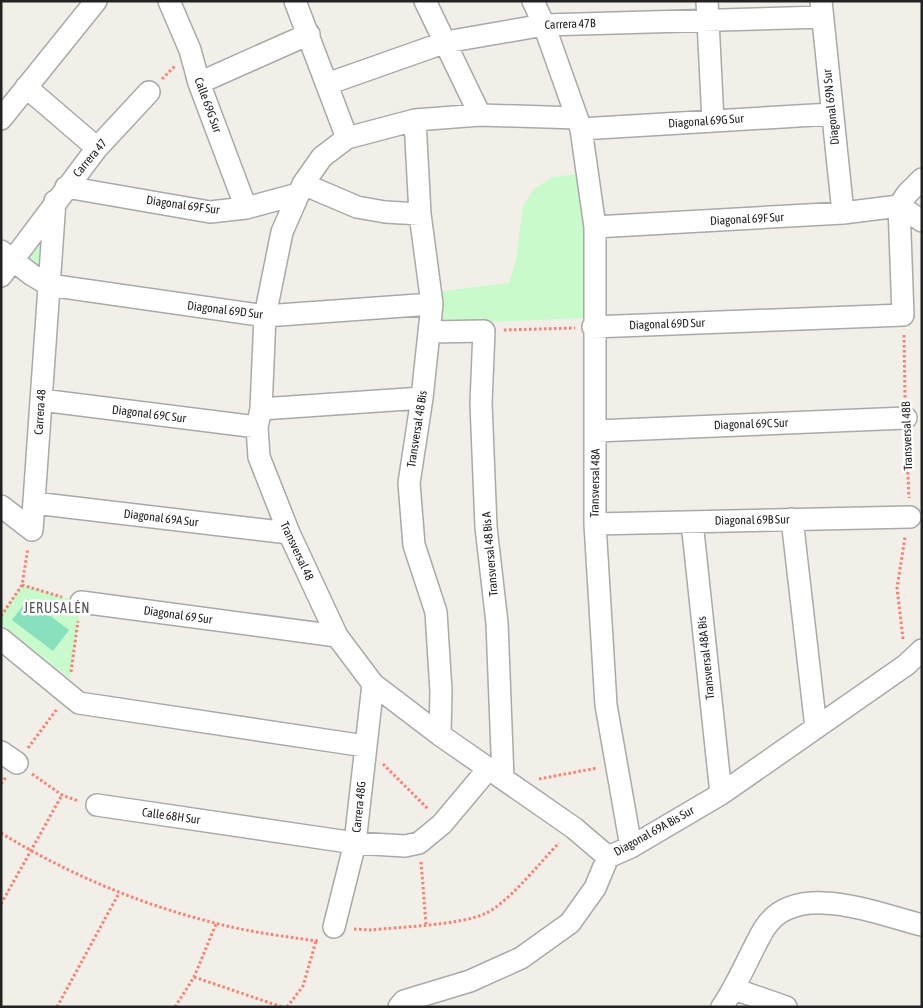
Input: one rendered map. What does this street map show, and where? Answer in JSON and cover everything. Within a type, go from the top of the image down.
[{"type":"street","points":[[1,119],[96,1]]},
{"type":"street","name":"Calle 69G Sur","points":[[169,1],[190,50],[199,83],[246,208]]},
{"type":"street","points":[[295,1],[347,138]]},
{"type":"street","points":[[425,1],[480,115]]},
{"type":"street","name":"Transversal 48A","points":[[533,1],[544,25],[579,123],[595,227],[593,327],[596,431],[595,524],[606,705],[631,847]]},
{"type":"street","name":"Carrera 47B","points":[[327,84],[446,42],[544,25],[708,11],[822,9]]},
{"type":"street","name":"Diagonal 69N Sur","points":[[822,9],[843,214]]},
{"type":"street","points":[[708,11],[713,121]]},
{"type":"street","points":[[199,83],[309,34]]},
{"type":"street","points":[[26,87],[97,148]]},
{"type":"street","name":"Carrera 47","points":[[5,262],[97,148],[149,92]]},
{"type":"street","name":"Diagonal 69G Sur","points":[[347,138],[415,120],[480,115],[579,123],[713,121],[832,114]]},
{"type":"street","name":"Transversal 48 Bis","points":[[415,120],[420,214],[432,304],[422,398],[409,483],[414,545],[436,612],[441,692],[440,735]]},
{"type":"street","name":"Transversal 48","points":[[347,138],[322,157],[300,189],[282,232],[265,316],[259,418],[259,457],[289,533],[337,636],[373,684],[440,735],[574,828],[608,857]]},
{"type":"street","points":[[903,315],[899,206],[921,174]]},
{"type":"street","points":[[300,189],[357,207],[385,212],[420,214]]},
{"type":"street","name":"Diagonal 69F Sur","points":[[61,194],[210,212],[246,208],[300,189]]},
{"type":"street","name":"Carrera 48","points":[[32,530],[50,285],[61,194]]},
{"type":"street","points":[[899,206],[922,222]]},
{"type":"street","name":"Diagonal 69F Sur","points":[[595,227],[843,214],[899,206]]},
{"type":"street","points":[[5,262],[50,285]]},
{"type":"street","name":"Diagonal 69D Sur","points":[[50,285],[265,316],[432,304]]},
{"type":"street","name":"Diagonal 69D Sur","points":[[593,327],[903,315]]},
{"type":"street","points":[[430,332],[484,331]]},
{"type":"street","name":"Transversal 48 Bis A","points":[[484,331],[481,403],[486,527],[497,623],[501,777]]},
{"type":"street","name":"Diagonal 69C Sur","points":[[41,400],[259,418],[422,398]]},
{"type":"street","name":"Diagonal 69C Sur","points":[[596,431],[906,418]]},
{"type":"street","name":"Diagonal 69A Sur","points":[[34,503],[289,533]]},
{"type":"street","points":[[1,506],[32,530]]},
{"type":"street","name":"Diagonal 69B Sur","points":[[595,524],[910,517]]},
{"type":"street","points":[[792,520],[816,728]]},
{"type":"street","name":"Transversal 48A Bis","points":[[692,522],[721,794]]},
{"type":"street","name":"Diagonal 69 Sur","points":[[81,602],[337,636]]},
{"type":"street","points":[[1,639],[79,703],[365,746]]},
{"type":"street","name":"Diagonal 69A Bis Sur","points":[[399,1007],[404,1001],[470,981],[521,958],[570,923],[595,888],[608,857],[631,847],[721,794],[906,665],[922,650]]},
{"type":"street","name":"Carrera 48G","points":[[334,927],[355,843],[373,684]]},
{"type":"street","points":[[419,843],[501,777]]},
{"type":"street","name":"Calle 68H Sur","points":[[96,805],[355,843],[405,846],[419,843]]},
{"type":"street","points":[[722,1007],[734,989],[765,928],[772,919],[791,906],[804,902],[829,902],[922,925]]},
{"type":"street","points":[[734,989],[786,1007]]},
{"type":"path","points":[[149,92],[190,50]]},
{"type":"path","name":"Transversal 48B","points":[[903,315],[910,517],[900,554],[897,588],[906,665]]},
{"type":"path","points":[[484,331],[593,327]]},
{"type":"path","points":[[1,616],[22,585],[32,530]]},
{"type":"path","points":[[1,784],[9,758],[68,694],[81,602],[22,585]]},
{"type":"path","points":[[365,746],[442,824]]},
{"type":"path","points":[[9,758],[62,795],[96,805]]},
{"type":"path","points":[[501,777],[615,764]]},
{"type":"path","points":[[1,904],[62,795]]},
{"type":"path","points":[[287,1007],[303,986],[316,942],[334,927],[370,930],[475,918],[493,909],[574,828]]},
{"type":"path","points":[[1,833],[30,851],[92,882],[119,893],[216,924],[316,942]]},
{"type":"path","points":[[419,843],[426,924]]},
{"type":"path","points":[[57,1007],[119,893]]},
{"type":"path","points":[[175,1007],[194,977],[216,924]]},
{"type":"path","points":[[194,977],[282,1007]]},
{"type":"green space","points":[[579,174],[585,231],[587,318],[443,324],[442,291],[509,283],[516,260],[523,206],[534,189],[552,177]]},
{"type":"green space","points":[[47,227],[43,272],[25,259]]},
{"type":"green space","points":[[22,585],[81,602],[70,679],[1,624],[1,616]]},
{"type":"green space","points":[[28,599],[69,630],[53,651],[12,620]]},
{"type":"district","name":"JERUSALÉN","points":[[57,608]]}]
